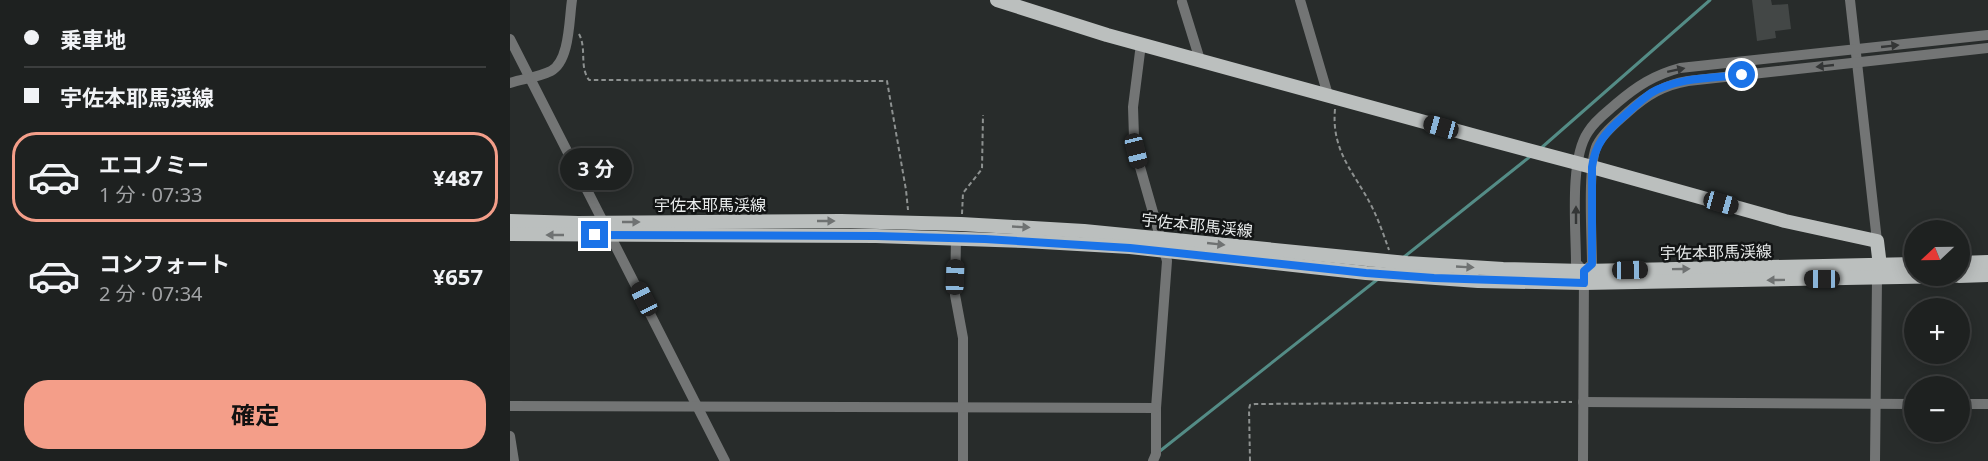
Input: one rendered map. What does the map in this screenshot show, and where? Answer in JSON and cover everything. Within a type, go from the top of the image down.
[{"type":"main road","name":"宇佐本耶馬渓線","points":[[997,0],[1141,44],[1332,97],[1785,221],[1877,241]]},
{"type":"main road","name":"宇佐本耶馬渓線","points":[[510,221],[907,222],[1084,231],[1163,245],[1366,273],[1434,278],[1904,273]]},
{"type":"main road","name":"宇佐本耶馬渓線","points":[[510,234],[876,236],[1163,245],[1584,277]]},
{"type":"main road","points":[[1877,241],[1879,272]]},
{"type":"main road","points":[[1970,263],[1988,262]]},
{"type":"main road","name":"宇佐本耶馬渓線","points":[[1879,272],[1904,266]]},
{"type":"main road","points":[[1970,276],[1988,275]]},
{"type":"street","points":[[510,83],[550,72],[561,62],[566,49],[572,0]]},
{"type":"street","points":[[1300,0],[1332,97]]},
{"type":"street","points":[[1850,0],[1877,241]]},
{"type":"street","points":[[1182,2],[1200,60]]},
{"type":"street","points":[[1583,461],[1584,277],[1576,263],[1578,163],[1584,138],[1595,123],[1632,90],[1652,77],[1680,68],[1988,35]]},
{"type":"street","points":[[510,39],[725,461]]},
{"type":"street","points":[[1141,44],[1133,107],[1134,137],[1140,167],[1163,245],[1167,272],[1156,408],[1156,454],[1153,461]]},
{"type":"street","points":[[1584,277],[1592,264],[1592,167],[1596,148],[1610,128],[1647,96],[1666,86],[1688,81],[1988,48]]},
{"type":"street","points":[[956,238],[955,288],[963,338],[963,461]]},
{"type":"street","points":[[1875,461],[1879,272]]},
{"type":"street","points":[[510,394],[515,405],[1156,408]]},
{"type":"street","points":[[1584,402],[1904,404]]},
{"type":"street","points":[[1970,405],[1988,404]]},
{"type":"street","points":[[510,436],[514,461]]},
{"type":"path","points":[[568,28],[574,29],[581,37],[584,71],[589,80],[887,81],[906,190],[907,222]]},
{"type":"path","points":[[1332,97],[1336,134],[1341,152],[1350,172],[1376,214],[1396,262]]},
{"type":"path","points":[[961,224],[963,193],[982,169],[983,115]]},
{"type":"path","points":[[1250,461],[1249,409],[1250,405],[1255,404],[1584,402]]},
{"type":"building","points":[[1752,0],[1771,0],[1772,5],[1788,4],[1791,29],[1775,31],[1776,38],[1757,41]]},
{"type":"waterway","points":[[1540,149],[1710,0]]},
{"type":"waterway","points":[[1404,257],[1532,155]]},
{"type":"waterway","points":[[1160,451],[1378,279]]},
{"type":"route","points":[[595,235],[876,236],[985,239],[1130,248],[1434,278],[1584,283],[1584,271],[1592,264],[1592,167],[1594,154],[1601,139],[1638,103],[1666,86],[1742,75]]}]
